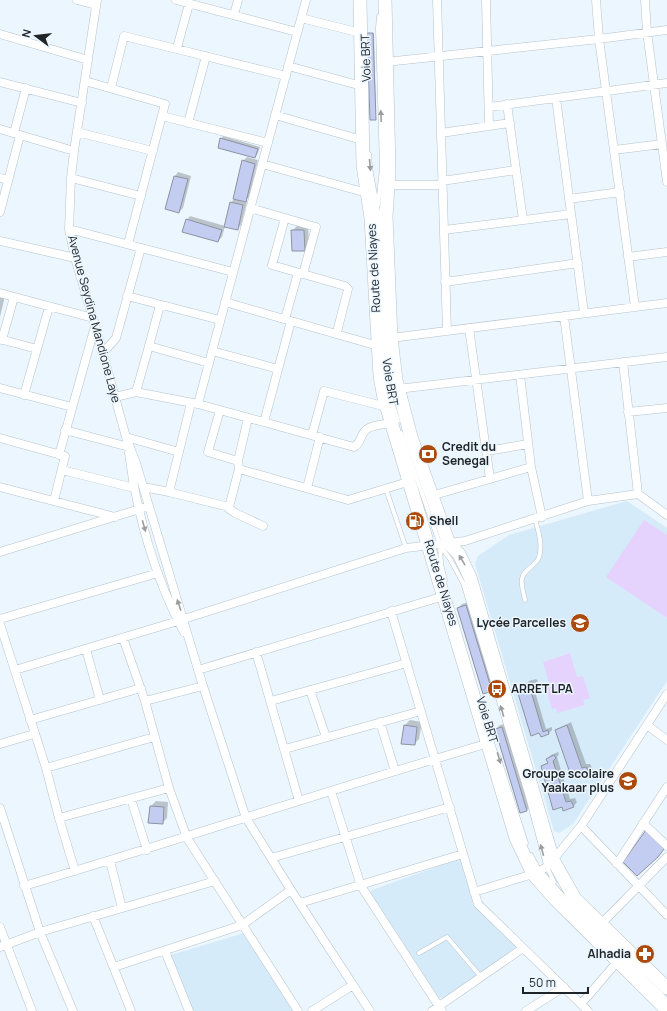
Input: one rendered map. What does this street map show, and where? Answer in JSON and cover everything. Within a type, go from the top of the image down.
[{"type":"main road","name":"Route de Niayes","points":[[360,0],[365,143],[363,165],[373,246],[380,376],[387,407],[397,426],[410,481],[440,545],[465,564],[472,583],[543,868],[555,899],[667,1010]]},
{"type":"main road","name":"Route de Niayes","points":[[385,0],[388,185],[386,216],[391,338],[398,389],[411,437],[431,496],[440,545],[445,590],[493,746],[516,838],[543,868],[667,988]]},
{"type":"street","points":[[77,0],[97,3]]},
{"type":"street","points":[[176,0],[298,32]]},
{"type":"street","points":[[234,15],[238,0]]},
{"type":"street","points":[[169,492],[179,452],[209,363],[306,0]]},
{"type":"street","points":[[437,0],[447,331]]},
{"type":"street","points":[[486,0],[489,126]]},
{"type":"street","points":[[596,0],[599,39],[635,307]]},
{"type":"street","points":[[645,0],[647,32],[654,84],[664,134],[662,144],[667,182]]},
{"type":"street","name":"Avenue Seydina Mandione Laye","points":[[97,3],[74,151],[71,178],[69,229],[75,258],[103,353],[128,447]]},
{"type":"street","points":[[177,48],[189,4]]},
{"type":"street","points":[[301,18],[361,33]]},
{"type":"street","points":[[386,62],[599,39],[667,30]]},
{"type":"street","points":[[0,34],[88,60]]},
{"type":"street","points":[[110,88],[124,36],[286,76]]},
{"type":"street","points":[[188,122],[206,56]]},
{"type":"street","points":[[288,66],[362,86]]},
{"type":"street","points":[[85,81],[165,104],[128,244]]},
{"type":"street","points":[[0,82],[82,103]]},
{"type":"street","points":[[489,107],[667,83]]},
{"type":"street","points":[[0,212],[4,179],[17,134],[26,88]]},
{"type":"street","points":[[556,98],[584,313]]},
{"type":"street","points":[[507,104],[523,220]]},
{"type":"street","points":[[275,115],[365,143]]},
{"type":"street","points":[[162,116],[268,143]]},
{"type":"street","points":[[441,133],[510,123]]},
{"type":"street","points":[[0,129],[74,151]]},
{"type":"street","points":[[77,132],[153,151]]},
{"type":"street","points":[[614,150],[662,144]]},
{"type":"street","points":[[262,164],[367,192]]},
{"type":"street","points":[[388,185],[442,183],[516,170]]},
{"type":"street","points":[[71,178],[141,196]]},
{"type":"street","points":[[569,199],[620,192]]},
{"type":"street","points":[[250,208],[316,227],[300,274],[264,422]]},
{"type":"street","points":[[444,230],[571,214]]},
{"type":"street","points":[[285,218],[272,265],[345,286],[348,289],[337,332]]},
{"type":"street","points":[[69,229],[233,272]]},
{"type":"street","points":[[0,241],[75,258]]},
{"type":"street","points":[[103,353],[116,338],[140,248]]},
{"type":"street","points":[[628,257],[667,252]]},
{"type":"street","points":[[445,282],[578,263]]},
{"type":"street","points":[[0,294],[49,307],[94,322],[59,455]]},
{"type":"street","points":[[127,296],[220,320]]},
{"type":"street","points":[[14,297],[1,340],[37,349]]},
{"type":"street","points":[[225,302],[337,332],[378,346]]},
{"type":"street","points":[[391,338],[667,303]]},
{"type":"street","points":[[136,392],[160,305]]},
{"type":"street","points":[[24,395],[49,307]]},
{"type":"street","points":[[564,316],[588,501]]},
{"type":"street","points":[[469,328],[490,479]]},
{"type":"street","points":[[149,346],[209,363]]},
{"type":"street","points":[[212,351],[278,369]]},
{"type":"street","points":[[398,389],[667,357]]},
{"type":"street","points":[[622,362],[638,494]]},
{"type":"street","points":[[520,375],[538,518]]},
{"type":"street","points":[[0,388],[72,407]]},
{"type":"street","points":[[306,488],[323,391],[387,407]]},
{"type":"street","points":[[115,397],[136,392],[194,404],[354,447],[359,444],[362,435],[367,428],[397,426]]},
{"type":"street","points":[[628,412],[667,408]]},
{"type":"street","points":[[220,410],[208,452],[239,465],[306,488],[348,500],[410,481]]},
{"type":"street","points":[[228,508],[239,465],[248,418]]},
{"type":"street","points":[[66,430],[128,447],[136,462],[181,620],[246,818],[290,890],[370,1011]]},
{"type":"street","points":[[126,437],[179,452]]},
{"type":"street","points":[[0,438],[65,457],[54,501]]},
{"type":"street","points":[[487,451],[528,444]]},
{"type":"street","points":[[128,447],[139,510],[158,573],[167,600],[181,620]]},
{"type":"street","points":[[431,496],[531,467]]},
{"type":"street","points":[[62,470],[134,488]]},
{"type":"street","points":[[0,487],[116,518]]},
{"type":"street","points":[[144,487],[169,492],[228,508],[235,513],[263,526]]},
{"type":"street","points":[[15,670],[181,620],[406,548],[464,541],[588,501],[638,494],[667,515]]},
{"type":"street","points":[[0,552],[116,518],[148,506]]},
{"type":"street","points":[[0,619],[158,573]]},
{"type":"street","points":[[198,670],[391,611],[445,590]]},
{"type":"street","points":[[391,611],[478,904],[588,1011]]},
{"type":"street","points":[[0,624],[46,768],[75,871]]},
{"type":"street","points":[[123,638],[141,688],[169,788],[187,838],[298,1011]]},
{"type":"street","points":[[86,649],[100,700]]},
{"type":"street","points":[[256,652],[299,801]]},
{"type":"street","points":[[271,701],[407,663]]},
{"type":"street","points":[[145,701],[203,686]]},
{"type":"street","points":[[30,720],[141,688]]},
{"type":"street","points":[[310,690],[326,737]]},
{"type":"street","points":[[474,892],[543,868],[581,826],[667,694]]},
{"type":"street","points":[[285,749],[421,710]]},
{"type":"street","points":[[380,722],[395,771]]},
{"type":"street","points":[[647,725],[667,740]]},
{"type":"street","points":[[0,744],[34,734]]},
{"type":"street","points":[[46,768],[154,737]]},
{"type":"street","points":[[24,886],[110,862],[395,771],[436,759],[493,746]]},
{"type":"street","points":[[617,864],[667,787]]},
{"type":"street","points":[[59,818],[169,788]]},
{"type":"street","points":[[331,791],[361,886],[438,1010],[481,977],[523,948]]},
{"type":"street","points":[[131,799],[147,850]]},
{"type":"street","points":[[271,858],[346,838],[450,807]]},
{"type":"street","points":[[0,808],[40,932],[73,1011]]},
{"type":"street","points":[[644,823],[667,846]]},
{"type":"street","points":[[581,826],[638,887],[667,915]]},
{"type":"street","points":[[300,903],[361,886],[463,854]]},
{"type":"street","points":[[601,924],[667,857]]},
{"type":"street","points":[[110,862],[122,908]]},
{"type":"street","points":[[4,946],[40,932],[215,881]]},
{"type":"street","points":[[114,968],[242,925],[290,890]]},
{"type":"street","points":[[93,916],[131,1011]]},
{"type":"street","points":[[0,927],[4,946],[32,1011]]},
{"type":"street","points":[[165,951],[189,1011]]},
{"type":"street","points":[[581,1004],[618,961]]},
{"type":"street","points":[[312,1011],[353,984]]},
{"type":"street","points":[[526,1011],[564,987]]},
{"type":"lane","name":"Voie BRT","points":[[378,211],[382,168],[378,28],[381,0]]},
{"type":"lane","name":"Voie BRT","points":[[366,14],[368,115]]},
{"type":"lane","name":"Voie BRT","points":[[365,143],[378,211],[387,370],[390,395],[397,426],[440,545]]},
{"type":"lane","points":[[386,489],[406,548]]},
{"type":"lane","points":[[525,600],[521,580],[524,572],[535,564],[539,557],[541,546],[538,518]]},
{"type":"lane","points":[[543,868],[555,886]]},
{"type":"lane","points":[[543,868],[555,886],[577,911],[667,1000]]},
{"type":"lane","points":[[419,953],[447,937],[481,977]]},
{"type":"shaded area","name":"Lycée Parcelles","points":[[627,501],[667,528],[667,681],[573,824],[559,833],[554,831],[475,564],[478,556],[509,535]]},
{"type":"shaded area","points":[[644,520],[667,535],[667,618],[606,577]]},
{"type":"shaded area","points":[[570,653],[577,677],[583,676],[590,698],[583,700],[585,705],[557,713],[556,708],[552,709],[546,688],[550,687],[543,662]]},
{"type":"shaded area","points":[[458,859],[462,861],[473,901],[518,947],[444,998],[439,998],[370,893],[372,890]]},
{"type":"shaded area","points":[[244,933],[294,1011],[193,1011],[171,955]]},
{"type":"building","points":[[367,33],[373,33],[376,120],[370,120]]},
{"type":"building","points":[[220,138],[258,149],[255,158],[218,148]]},
{"type":"building","points":[[242,160],[255,164],[246,202],[233,199]]},
{"type":"building","points":[[174,176],[188,179],[179,213],[165,209]]},
{"type":"building","points":[[230,202],[243,205],[238,230],[224,227]]},
{"type":"building","points":[[186,219],[222,230],[218,242],[182,232]]},
{"type":"building","points":[[291,230],[304,230],[305,251],[292,251]]},
{"type":"building","points":[[466,605],[492,691],[483,694],[457,608]]},
{"type":"building","points":[[532,682],[535,685],[530,688],[543,732],[548,730],[549,734],[541,737],[539,733],[531,736],[517,690],[525,688],[525,684]]},
{"type":"building","points":[[404,725],[417,727],[415,745],[401,744]]},
{"type":"building","points":[[567,725],[582,768],[586,767],[590,774],[581,778],[577,771],[570,773],[555,730]]},
{"type":"building","points":[[502,727],[527,811],[520,813],[495,729]]},
{"type":"building","points":[[554,755],[556,758],[553,761],[566,802],[571,801],[574,807],[563,811],[562,807],[553,810],[541,766],[548,763],[546,759]]},
{"type":"building","points":[[150,806],[164,807],[163,824],[148,823]]},
{"type":"building","points":[[646,830],[664,849],[658,857],[637,876],[623,862]]},
{"type":"place","name":"Credit du Senegal","points":[[428,454]]},
{"type":"place","name":"Shell","points":[[415,521]]},
{"type":"place","name":"Lycée Parcelles","points":[[580,623]]},
{"type":"place","name":"ARRET LPA","points":[[497,689]]},
{"type":"place","name":"Groupe scolaire Yaakaar plus","points":[[628,781]]},
{"type":"place","name":"Alhadia","points":[[645,954]]}]
